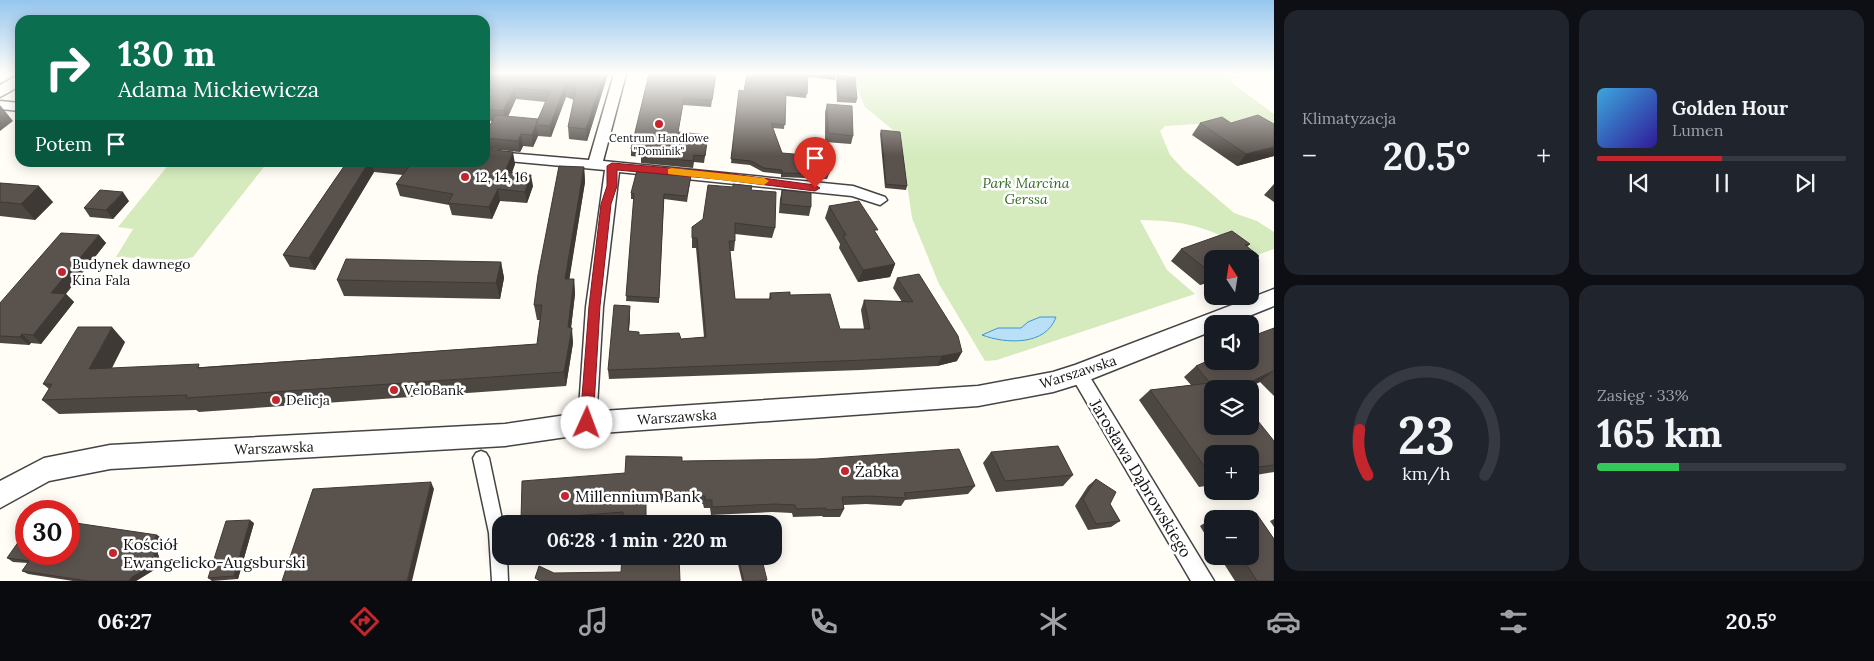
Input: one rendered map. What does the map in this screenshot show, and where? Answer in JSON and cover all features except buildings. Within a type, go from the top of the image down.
[{"type":"street","points":[[587,423],[594,306],[606,204],[612,186],[604,165],[615,101]]},
{"type":"street","points":[[0,104],[15,106]]},
{"type":"street","points":[[490,155],[604,165],[853,192],[880,200]]},
{"type":"street","name":"Warszawska","points":[[0,495],[34,475],[66,464],[128,455],[505,435],[587,423],[978,396],[1053,382],[1079,374],[1274,297]]},
{"type":"street","name":"Jarosława Dąbrowskiego","points":[[1079,374],[1203,581]]},
{"type":"street","points":[[481,458],[497,533],[500,581]]},
{"type":"green space","name":"Park Marcina Gerssa","points":[[862,101],[1257,101],[1274,114],[1274,128],[1259,120],[1165,126],[1160,131],[1170,155],[1184,170],[1234,213],[1257,221],[1274,232],[1274,249],[1259,254],[1259,250],[1248,250],[1202,228],[1174,222],[1140,220],[1167,270],[1195,294],[997,360],[985,361],[939,284],[912,218],[900,136],[864,106]]},
{"type":"green space","points":[[167,167],[264,167],[193,257],[181,260],[116,257],[133,229],[118,227]]},
{"type":"water","points":[[1040,317],[1056,317],[1044,333],[1035,338],[1013,341],[982,335],[998,328],[1021,328],[1028,322]]},
{"type":"slow traffic","points":[[672,171],[764,181]]},
{"type":"place","name":"Centrum Handlowe \"Dominik\"","points":[[659,124]]},
{"type":"place","name":"12, 14, 16","points":[[465,177]]},
{"type":"place","name":"Budynek dawnego Kina Fala","points":[[62,272]]},
{"type":"place","name":"VeloBank","points":[[394,390]]},
{"type":"place","name":"Delicja","points":[[276,400]]},
{"type":"place","name":"Żabka","points":[[845,471]]},
{"type":"place","name":"Millennium Bank","points":[[565,496]]},
{"type":"place","name":"Kościół Ewangelicko-Augsburski","points":[[113,553]]},
{"type":"route","points":[[587,423],[594,306],[606,204],[612,186],[612,166],[815,188]]}]
